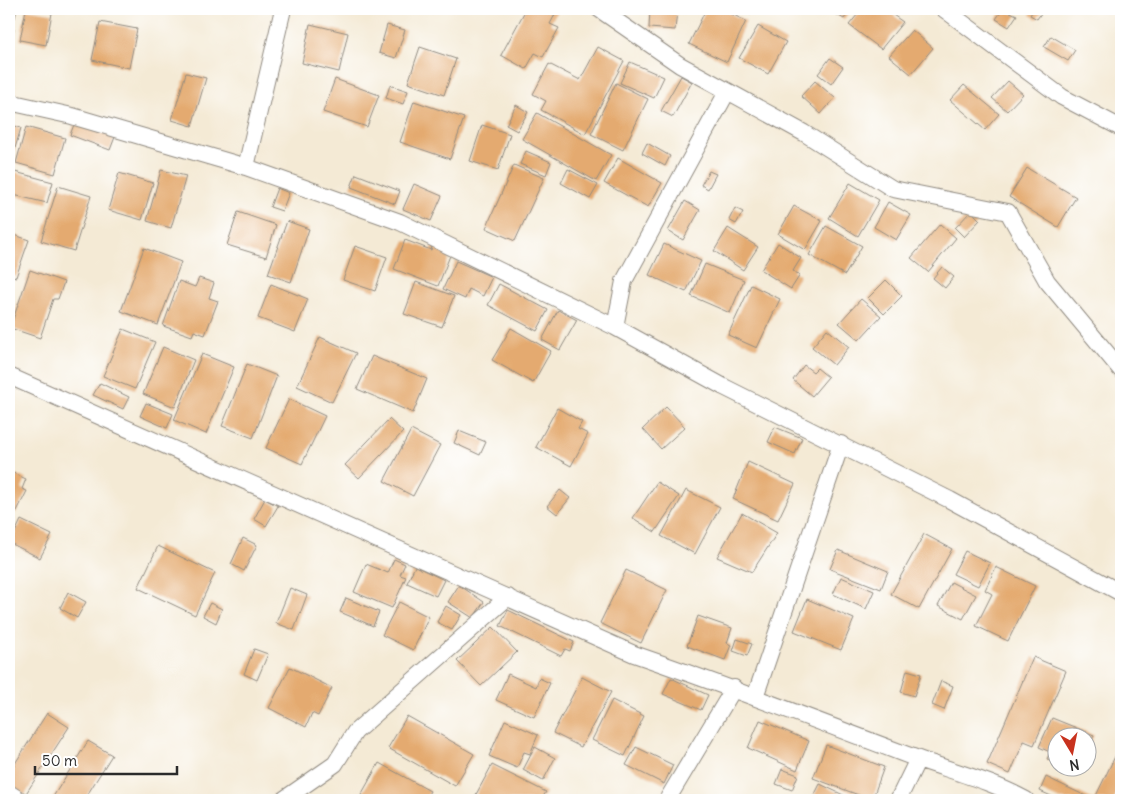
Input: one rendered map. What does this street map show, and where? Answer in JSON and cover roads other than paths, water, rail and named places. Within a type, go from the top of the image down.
[{"type":"street","points":[[246,167],[283,9]]},
{"type":"street","points":[[599,9],[680,65],[804,133],[893,189],[1008,212],[1047,281],[1121,370]]},
{"type":"street","points":[[944,9],[1062,98],[1121,128]]},
{"type":"street","points":[[615,327],[624,281],[727,92]]},
{"type":"street","points":[[9,102],[72,116],[246,167],[400,222],[615,327],[724,387],[950,500],[1121,593]]},
{"type":"street","points":[[9,376],[634,654],[734,688],[918,759],[1003,787],[1026,800]]},
{"type":"street","points":[[755,696],[841,444]]},
{"type":"street","points":[[284,800],[335,764],[356,732],[508,597]]},
{"type":"street","points":[[667,800],[734,688]]},
{"type":"street","points":[[898,800],[918,759]]},
{"type":"street","points":[[9,793],[20,800]]}]
